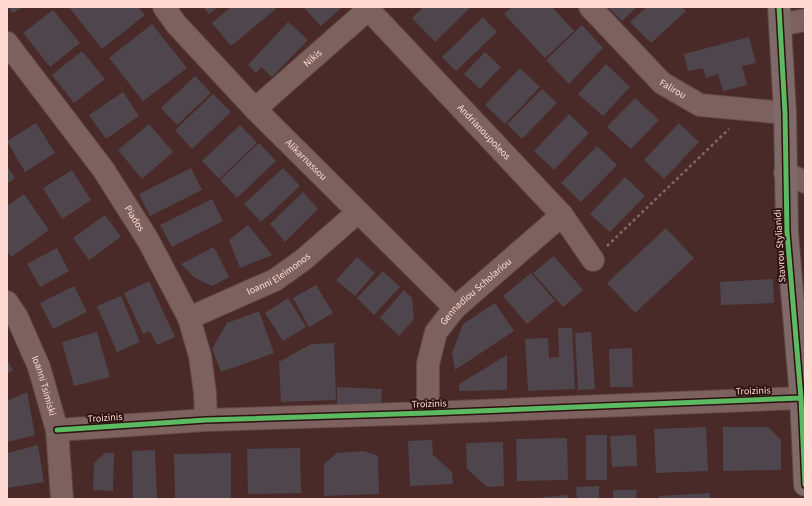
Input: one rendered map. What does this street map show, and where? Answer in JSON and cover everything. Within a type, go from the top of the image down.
[{"type":"street","name":"Alikarnassou","points":[[164,7],[176,24],[255,109],[455,308]]},
{"type":"street","name":"Falirou","points":[[590,7],[662,83],[700,105],[785,113]]},
{"type":"street","name":"Nikis","points":[[255,109],[370,8]]},
{"type":"street","name":"Andrianoupoleos","points":[[370,8],[562,215],[593,260]]},
{"type":"street","points":[[780,16],[805,20]]},
{"type":"street","name":"Stavrou Stylianidi","points":[[780,16],[785,113],[787,232],[801,398],[805,484]]},
{"type":"street","name":"Piados","points":[[7,43],[104,170],[148,240],[189,318],[200,356],[205,393],[206,420]]},
{"type":"street","points":[[785,173],[805,182]]},
{"type":"street","name":"Ioanni Eleimonos","points":[[189,318],[275,280],[303,260],[358,212]]},
{"type":"street","name":"Gennadiou Scholariou","points":[[428,413],[428,364],[436,332],[455,308],[562,215]]},
{"type":"street","name":"Ioanni Tsimiski","points":[[7,302],[18,317],[38,366],[57,430],[62,499]]},
{"type":"street","name":"Troizinis","points":[[57,430],[206,420],[428,413],[801,398]]},
{"type":"path","points":[[593,260],[750,110]]},
{"type":"building","points":[[9,7],[24,7],[12,13]]},
{"type":"building","points":[[69,7],[138,7],[145,15],[102,49]]},
{"type":"building","points":[[203,7],[218,7],[209,14]]},
{"type":"building","points":[[231,7],[278,7],[231,46],[212,23]]},
{"type":"building","points":[[303,7],[342,7],[321,26]]},
{"type":"building","points":[[423,7],[471,7],[435,42],[412,18]]},
{"type":"building","points":[[512,7],[552,7],[574,31],[545,58],[504,14]]},
{"type":"building","points":[[608,7],[637,7],[622,21]]},
{"type":"building","points":[[647,7],[682,7],[686,11],[651,43],[630,22]]},
{"type":"building","points":[[53,10],[80,43],[50,67],[23,33]]},
{"type":"building","points":[[483,17],[497,32],[456,71],[442,57]]},
{"type":"building","points":[[288,22],[308,40],[272,77],[261,67],[256,73],[248,65]]},
{"type":"building","points":[[152,24],[187,68],[143,101],[109,58]]},
{"type":"building","points":[[582,25],[603,48],[569,84],[546,60]]},
{"type":"building","points":[[749,37],[756,63],[742,66],[747,85],[723,91],[718,74],[706,78],[703,68],[688,71],[684,54]]},
{"type":"building","points":[[82,51],[105,79],[74,103],[52,75]]},
{"type":"building","points":[[485,52],[501,67],[480,89],[464,74]]},
{"type":"building","points":[[606,64],[630,87],[603,116],[578,94]]},
{"type":"building","points":[[520,68],[540,87],[505,124],[485,105]]},
{"type":"building","points":[[195,76],[211,93],[177,125],[161,108]]},
{"type":"building","points":[[542,89],[557,103],[522,139],[507,124]]},
{"type":"building","points":[[123,92],[139,116],[106,139],[89,115]]},
{"type":"building","points":[[213,94],[231,112],[192,149],[175,130]]},
{"type":"building","points":[[635,98],[659,120],[631,149],[607,127]]},
{"type":"building","points":[[569,114],[589,133],[554,170],[534,151]]},
{"type":"building","points":[[36,123],[55,153],[25,172],[7,141]]},
{"type":"building","points":[[679,123],[699,142],[664,179],[644,160]]},
{"type":"building","points":[[149,124],[173,152],[142,179],[118,150]]},
{"type":"building","points":[[240,125],[257,143],[219,179],[202,161]]},
{"type":"building","points":[[259,143],[276,161],[237,198],[220,180]]},
{"type":"building","points":[[597,146],[617,165],[581,202],[561,183]]},
{"type":"building","points":[[7,166],[15,178],[7,184]]},
{"type":"building","points":[[191,168],[202,190],[150,216],[139,194]]},
{"type":"building","points":[[283,168],[300,186],[261,222],[244,204]]},
{"type":"building","points":[[72,170],[91,200],[62,219],[43,188]]},
{"type":"building","points":[[625,177],[645,196],[610,232],[590,214]]},
{"type":"building","points":[[303,192],[318,209],[285,242],[270,224]]},
{"type":"building","points":[[24,194],[49,230],[11,257],[7,252],[7,206]]},
{"type":"building","points":[[212,199],[223,221],[172,247],[160,225]]},
{"type":"building","points":[[105,215],[121,237],[89,260],[73,238]]},
{"type":"building","points":[[248,225],[272,255],[240,268],[229,240]]},
{"type":"building","points":[[666,228],[694,258],[635,313],[607,283]]},
{"type":"building","points":[[214,247],[229,277],[212,286],[195,278],[181,264]]},
{"type":"building","points":[[57,248],[69,271],[40,287],[27,264]]},
{"type":"building","points":[[554,256],[583,290],[563,307],[533,273]]},
{"type":"building","points":[[357,257],[375,273],[355,296],[336,280]]},
{"type":"building","points":[[383,271],[400,287],[374,315],[357,298]]},
{"type":"building","points":[[531,273],[555,301],[527,324],[503,296]]},
{"type":"building","points":[[773,279],[774,303],[721,305],[720,282]]},
{"type":"building","points":[[149,281],[175,337],[157,345],[150,331],[143,334],[124,293]]},
{"type":"building","points":[[316,285],[333,313],[309,327],[293,298]]},
{"type":"building","points":[[74,286],[87,312],[53,329],[40,303]]},
{"type":"building","points":[[404,290],[412,298],[414,319],[399,336],[380,318]]},
{"type":"building","points":[[121,296],[140,342],[117,352],[97,306]]},
{"type":"building","points":[[288,298],[306,327],[283,341],[265,313]]},
{"type":"building","points":[[495,303],[514,331],[455,370],[452,353],[463,324]]},
{"type":"building","points":[[259,311],[274,353],[221,372],[212,349],[227,323]]},
{"type":"building","points":[[558,328],[572,328],[575,389],[528,391],[525,339],[548,338],[549,358],[559,357]]},
{"type":"building","points":[[97,332],[110,377],[74,386],[62,342]]},
{"type":"building","points":[[591,332],[595,389],[578,390],[575,333]]},
{"type":"building","points":[[334,343],[336,400],[281,402],[279,362],[311,344]]},
{"type":"building","points":[[632,348],[633,387],[610,387],[609,349]]},
{"type":"building","points":[[507,355],[507,390],[459,391],[459,384]]},
{"type":"building","points":[[7,360],[13,370],[7,374]]},
{"type":"building","points":[[337,387],[382,389],[381,408],[337,406]]},
{"type":"building","points":[[27,392],[35,435],[7,442],[7,401]]},
{"type":"building","points":[[706,427],[708,471],[656,473],[654,429]]},
{"type":"building","points":[[723,427],[768,427],[781,440],[781,470],[723,471]]},
{"type":"building","points":[[586,435],[607,435],[607,480],[586,480]]},
{"type":"building","points":[[636,435],[637,466],[612,467],[610,436]]},
{"type":"building","points":[[567,438],[568,480],[517,481],[516,439]]},
{"type":"building","points":[[432,440],[433,455],[452,472],[453,484],[410,486],[408,441]]},
{"type":"building","points":[[503,442],[504,486],[487,487],[467,469],[466,443]]},
{"type":"building","points":[[38,445],[44,482],[7,488],[7,453]]},
{"type":"building","points":[[300,448],[301,493],[248,494],[247,449]]},
{"type":"building","points":[[155,450],[157,498],[133,499],[132,451]]},
{"type":"building","points":[[364,451],[378,456],[379,494],[324,496],[324,464],[337,453]]},
{"type":"building","points":[[105,453],[114,453],[113,491],[93,490],[94,463]]},
{"type":"building","points":[[231,453],[231,498],[175,499],[174,454]]},
{"type":"building","points":[[599,486],[599,499],[577,499],[576,487]]},
{"type":"building","points":[[613,490],[637,490],[636,499],[613,499]]},
{"type":"building","points":[[710,493],[710,499],[659,499],[659,496]]},
{"type":"building","points":[[568,495],[568,499],[543,499],[543,497]]},
{"type":"cycle path","points":[[779,7],[785,113],[787,232],[801,398],[805,485]]},
{"type":"cycle path","points":[[57,430],[206,420],[428,413],[801,398]]}]
